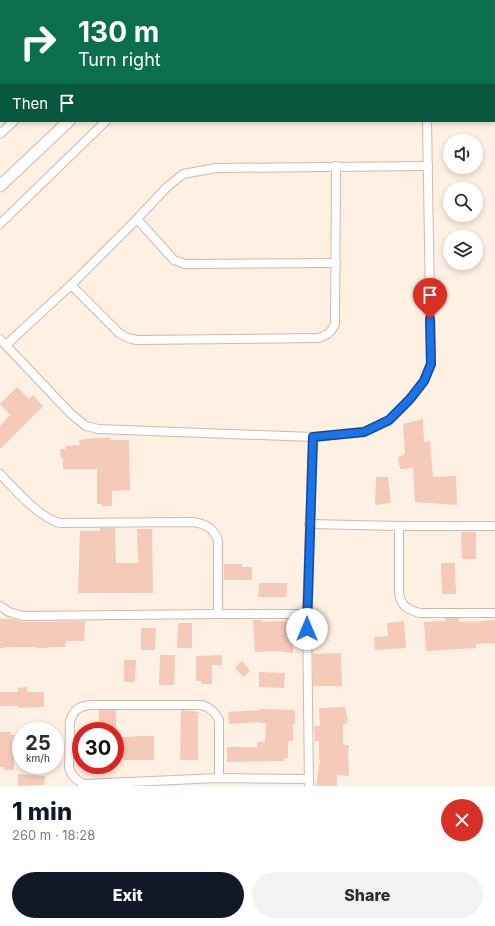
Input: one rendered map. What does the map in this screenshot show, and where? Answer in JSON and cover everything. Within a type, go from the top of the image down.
[{"type":"street","points":[[0,134],[13,122]]},
{"type":"street","points":[[0,186],[68,122]]},
{"type":"street","points":[[0,224],[105,122]]},
{"type":"street","points":[[427,122],[428,166],[431,364],[424,381],[410,399],[389,420],[364,432],[313,437],[98,429],[86,426],[71,414],[3,342],[71,285],[167,187],[184,174],[216,168],[428,166]]},
{"type":"street","points":[[71,285],[119,333],[128,338],[145,340],[318,338],[325,336],[332,331],[335,324],[336,166]]},
{"type":"street","points":[[137,219],[174,260],[185,264],[336,263]]},
{"type":"street","points":[[220,778],[219,720],[216,712],[210,707],[202,705],[90,705],[82,706],[77,709],[72,715],[70,722],[70,773],[74,778],[84,784],[220,778],[309,782],[307,614],[313,437]]},
{"type":"street","points":[[0,474],[39,512],[52,521],[60,523],[193,522],[210,527],[216,534],[218,542],[218,614]]},
{"type":"street","points":[[310,524],[495,526]]},
{"type":"street","points":[[399,526],[399,592],[400,600],[404,605],[411,611],[420,613],[495,613]]},
{"type":"street","points":[[0,606],[9,612],[22,616],[307,614]]},
{"type":"building","points":[[17,387],[29,399],[33,395],[43,406],[0,449],[0,426],[10,415],[0,404]]},
{"type":"building","points":[[423,419],[424,442],[430,441],[433,477],[456,476],[457,505],[415,502],[413,468],[400,469],[398,457],[405,454],[403,424]]},
{"type":"building","points":[[97,438],[129,440],[130,490],[112,491],[112,506],[102,506],[102,504],[97,504],[97,469],[63,469],[63,458],[61,458],[60,449],[66,449],[65,446],[80,445],[79,440]]},
{"type":"building","points":[[376,477],[388,477],[391,503],[375,505]]},
{"type":"building","points":[[100,528],[115,528],[116,563],[138,563],[137,529],[152,529],[153,593],[78,593],[80,531],[100,531]]},
{"type":"building","points":[[461,532],[476,532],[476,559],[462,559]]},
{"type":"building","points":[[441,563],[455,563],[456,594],[442,594]]},
{"type":"building","points":[[224,564],[242,564],[242,567],[252,567],[252,580],[224,580]]},
{"type":"building","points":[[259,583],[287,583],[286,597],[258,597]]},
{"type":"building","points":[[445,618],[459,618],[459,622],[481,622],[495,620],[495,643],[476,644],[476,648],[426,651],[424,622],[445,621]]},
{"type":"building","points":[[0,619],[13,619],[23,622],[85,621],[84,641],[66,641],[65,647],[0,648]]},
{"type":"building","points":[[253,620],[262,620],[262,622],[281,621],[293,623],[293,653],[275,651],[255,652]]},
{"type":"building","points":[[404,621],[406,648],[375,650],[374,637],[388,636],[387,623]]},
{"type":"building","points":[[178,623],[192,623],[192,648],[177,648]]},
{"type":"building","points":[[141,628],[156,628],[155,650],[141,650]]},
{"type":"building","points":[[341,653],[342,686],[313,686],[313,654]]},
{"type":"building","points":[[160,655],[175,655],[174,685],[159,685]]},
{"type":"building","points":[[222,655],[222,665],[212,665],[212,684],[201,684],[201,681],[196,681],[196,656]]},
{"type":"building","points":[[124,660],[136,660],[135,682],[124,682]]},
{"type":"building","points":[[242,661],[250,671],[243,677],[235,667]]},
{"type":"building","points":[[259,672],[285,673],[284,688],[259,687]]},
{"type":"building","points":[[27,687],[27,692],[44,692],[44,707],[18,708],[18,706],[0,706],[0,692],[18,692],[18,688]]},
{"type":"building","points":[[345,707],[348,723],[343,724],[343,745],[349,745],[349,776],[337,775],[337,786],[316,786],[320,760],[319,741],[315,741],[314,726],[320,726],[319,708]]},
{"type":"building","points":[[261,709],[295,710],[293,741],[288,741],[288,758],[284,758],[284,761],[227,762],[227,747],[257,747],[257,742],[265,742],[266,723],[229,724],[228,712]]},
{"type":"building","points":[[99,710],[116,710],[116,722],[99,722]]},
{"type":"building","points":[[181,710],[200,712],[196,715],[198,715],[198,760],[180,760]]},
{"type":"building","points":[[0,732],[11,732],[12,770],[4,770],[4,767],[0,767]]},
{"type":"building","points":[[154,736],[154,760],[124,760],[124,737]]},
{"type":"building","points":[[18,774],[45,776],[44,785],[18,786]]},
{"type":"route","points":[[307,629],[313,437],[364,432],[389,420],[410,399],[424,381],[431,364],[430,319]]}]
